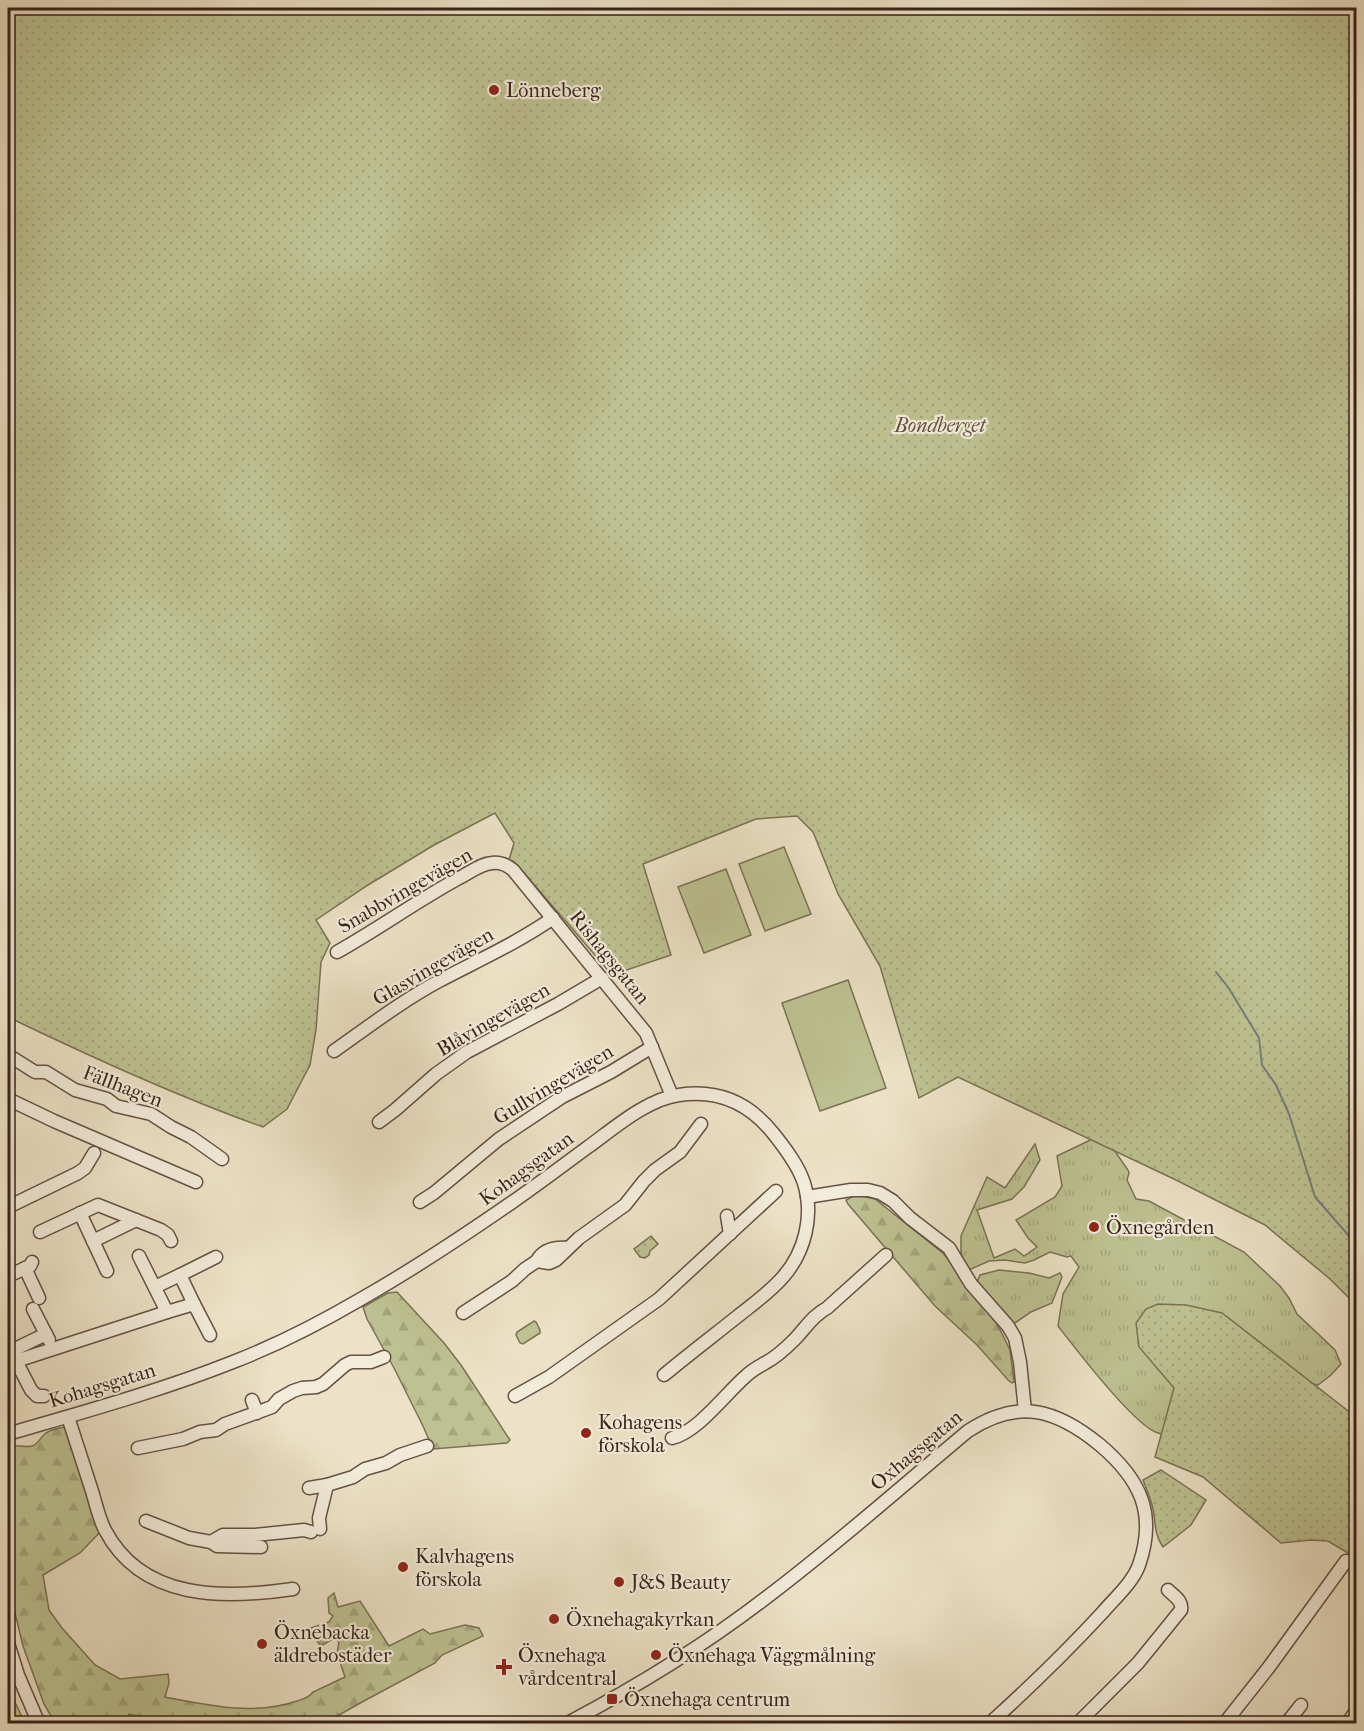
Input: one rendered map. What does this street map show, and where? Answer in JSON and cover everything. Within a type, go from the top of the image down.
[{"type":"street","name":"Rishagsgatan","points":[[493,862],[501,863],[513,870],[646,1033],[672,1096]]},
{"type":"street","name":"Snabbvingevägen","points":[[337,952],[437,890],[493,862]]},
{"type":"street","name":"Glasvingevägen","points":[[334,1051],[437,982],[491,956],[553,918]]},
{"type":"street","name":"Blåvingevägen","points":[[379,1122],[436,1074],[467,1052],[602,978]]},
{"type":"street","name":"Gullvingevägen","points":[[420,1202],[499,1139],[562,1097],[611,1072],[652,1047]]},
{"type":"street","name":"Fällhagen","points":[[8,1055],[35,1072],[46,1072],[70,1088],[107,1099],[116,1106],[151,1114],[191,1137],[222,1159]]},
{"type":"street","name":"Kohagsgatan","points":[[8,1434],[68,1417],[235,1362],[331,1316],[396,1278],[470,1232],[651,1104],[672,1096],[703,1094],[726,1098],[757,1115],[797,1167],[804,1182],[807,1197],[807,1229],[795,1262],[782,1278],[664,1375]]},
{"type":"street","points":[[8,1099],[196,1182]]},
{"type":"street","points":[[463,1313],[512,1281],[537,1261],[549,1263],[556,1260],[579,1238],[625,1205],[644,1180],[680,1152],[701,1124]]},
{"type":"street","points":[[8,1207],[78,1173],[85,1168],[94,1153]]},
{"type":"street","points":[[807,1197],[851,1190],[868,1190],[880,1194],[893,1201],[910,1218],[949,1248],[971,1284],[1008,1326],[1015,1338],[1025,1411]]},
{"type":"street","points":[[515,1396],[549,1377],[659,1299],[776,1191]]},
{"type":"street","points":[[40,1232],[98,1205],[164,1232],[171,1241]]},
{"type":"street","points":[[80,1213],[107,1271]]},
{"type":"street","points":[[727,1216],[730,1234]]},
{"type":"street","points":[[93,1241],[136,1220]]},
{"type":"street","points":[[672,1438],[682,1434],[707,1415],[745,1377],[793,1341],[819,1312],[886,1255]]},
{"type":"street","points":[[139,1256],[167,1312]]},
{"type":"street","points":[[155,1287],[216,1257]]},
{"type":"street","points":[[8,1276],[28,1265],[36,1304],[53,1349]]},
{"type":"street","points":[[180,1275],[210,1335]]},
{"type":"street","points":[[12,1355],[53,1349],[194,1304]]},
{"type":"street","points":[[12,1355],[46,1334]]},
{"type":"street","points":[[12,1355],[32,1390],[37,1396],[44,1396]]},
{"type":"street","points":[[138,1448],[216,1430],[225,1424],[272,1407],[279,1399],[293,1391],[323,1384],[351,1362],[371,1362],[384,1357]]},
{"type":"street","points":[[252,1400],[256,1413]]},
{"type":"street","name":"Oxhagsgatan","points":[[566,1724],[647,1678],[741,1617],[829,1548],[981,1422],[1005,1414],[1025,1411],[1041,1412],[1074,1425],[1115,1458],[1130,1474],[1141,1496],[1146,1532],[1138,1568],[1127,1584],[1066,1651],[989,1724]]},
{"type":"street","points":[[68,1417],[104,1528],[124,1558],[137,1569],[161,1583],[188,1591],[252,1593],[293,1589]]},
{"type":"street","points":[[309,1488],[353,1477],[365,1469],[379,1466],[400,1455],[427,1446]]},
{"type":"street","points":[[211,1542],[223,1535],[315,1531],[327,1485]]},
{"type":"street","points":[[146,1521],[217,1546],[261,1547]]},
{"type":"street","points":[[1224,1724],[1269,1667],[1346,1561]]},
{"type":"street","points":[[1077,1724],[1138,1663],[1181,1611],[1180,1602],[1168,1590]]},
{"type":"street","points":[[8,1643],[13,1664],[39,1724]]},
{"type":"street","points":[[1286,1724],[1301,1705]]},
{"type":"street","points":[[1347,1724],[1356,1710]]},
{"type":"green space","name":"Bondberget","points":[[8,8],[1356,8],[1356,1305],[1330,1279],[1265,1225],[1174,1179],[958,1077],[919,1098],[880,966],[838,894],[813,832],[797,816],[756,819],[643,864],[671,955],[612,975],[519,867],[506,870],[514,843],[495,813],[434,845],[316,920],[330,943],[321,962],[316,1030],[310,1065],[287,1109],[263,1127],[134,1075],[8,1017]]},
{"type":"green space","points":[[784,847],[811,914],[765,931],[739,864]]},
{"type":"green space","points":[[726,869],[751,935],[704,953],[678,887]]},
{"type":"green space","points":[[848,980],[886,1088],[820,1111],[782,1003]]},
{"type":"green space","points":[[1103,1134],[1128,1170],[1127,1180],[1136,1199],[1149,1201],[1244,1252],[1280,1286],[1297,1314],[1335,1350],[1341,1364],[1331,1375],[1318,1385],[1299,1381],[1181,1383],[1168,1433],[1158,1433],[1135,1417],[1091,1368],[1058,1326],[1063,1294],[1079,1267],[1071,1256],[1050,1252],[1025,1263],[1005,1260],[989,1261],[969,1270],[966,1268],[961,1253],[961,1236],[987,1177],[1005,1188],[1035,1144],[1040,1160],[1024,1187],[1012,1199],[977,1210],[994,1258],[1015,1249],[1024,1256],[1037,1247],[1016,1220],[1055,1197],[1062,1186],[1057,1156]]},
{"type":"green space","points":[[856,1195],[875,1199],[944,1254],[997,1324],[1010,1350],[1014,1382],[1009,1381],[977,1345],[935,1306],[848,1204],[846,1200]]},
{"type":"green space","points":[[651,1236],[658,1244],[645,1258],[640,1257],[634,1249]]},
{"type":"green space","points":[[999,1270],[1049,1278],[1060,1273],[1062,1277],[1052,1303],[1031,1312],[1012,1325],[977,1282],[980,1275]]},
{"type":"green space","points":[[397,1292],[461,1365],[510,1440],[507,1443],[433,1449],[363,1307],[388,1293]]},
{"type":"green space","points":[[1158,1304],[1186,1305],[1222,1313],[1356,1417],[1356,1558],[1328,1541],[1281,1543],[1203,1477],[1155,1457],[1174,1388],[1139,1347],[1136,1323],[1146,1309]]},
{"type":"green space","points":[[534,1321],[540,1333],[523,1344],[520,1343],[517,1332]]},
{"type":"green space","points":[[65,1427],[100,1532],[80,1553],[43,1575],[49,1610],[95,1665],[120,1679],[168,1674],[169,1683],[165,1697],[231,1708],[264,1708],[304,1699],[313,1692],[345,1677],[337,1653],[339,1642],[334,1638],[321,1646],[305,1630],[329,1622],[333,1616],[329,1613],[328,1598],[334,1593],[338,1607],[360,1601],[389,1646],[423,1629],[430,1634],[465,1625],[479,1628],[483,1636],[442,1655],[435,1663],[325,1723],[192,1722],[159,1720],[129,1714],[126,1723],[55,1723],[44,1704],[23,1646],[8,1584],[8,1446],[32,1446],[46,1433]]},
{"type":"green space","points":[[1161,1470],[1206,1500],[1191,1525],[1163,1547],[1143,1480]]},
{"type":"green space","points":[[8,1688],[25,1723],[8,1723]]},
{"type":"waterway","points":[[1216,972],[1228,987],[1259,1038],[1262,1065],[1276,1085],[1289,1114],[1315,1197],[1356,1244]]},
{"type":"place","name":"Lönneberg","points":[[494,90]]},
{"type":"place","name":"Öxnegården","points":[[1094,1227]]},
{"type":"place","name":"Kohagens förskola","points":[[586,1433]]},
{"type":"place","name":"Kalvhagens förskola","points":[[403,1567]]},
{"type":"place","name":"J&S Beauty","points":[[619,1582]]},
{"type":"place","name":"Öxnehagakyrkan","points":[[554,1619]]},
{"type":"place","name":"Öxnebacka äldrebostäder","points":[[262,1644]]},
{"type":"place","name":"Öxnehaga Väggmålning","points":[[656,1655]]},
{"type":"place","name":"Öxnehaga vårdcentral","points":[[504,1667]]},
{"type":"place","name":"Öxnehaga centrum","points":[[612,1699]]}]
